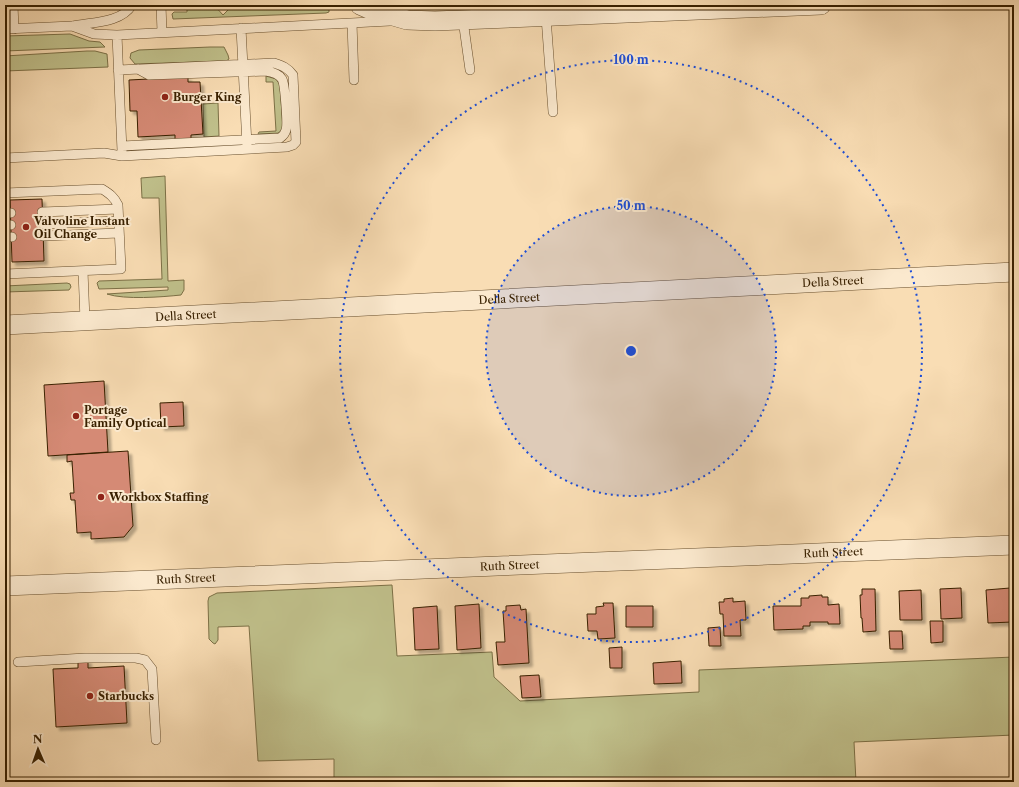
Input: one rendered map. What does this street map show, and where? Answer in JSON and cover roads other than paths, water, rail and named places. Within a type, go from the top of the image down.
[{"type":"street","points":[[360,5],[407,20],[435,21],[810,5]]},
{"type":"street","name":"Della Street","points":[[5,325],[1014,272]]},
{"type":"street","name":"Ruth Street","points":[[5,586],[1014,545]]},
{"type":"lane","points":[[13,5],[10,29],[72,26],[117,18],[124,14],[132,5]]},
{"type":"lane","points":[[161,5],[162,32]]},
{"type":"lane","points":[[546,17],[553,112]]},
{"type":"lane","points":[[72,26],[94,34],[117,35],[407,20]]},
{"type":"lane","points":[[463,20],[470,70]]},
{"type":"lane","points":[[352,23],[354,80]]},
{"type":"lane","points":[[241,28],[247,149]]},
{"type":"lane","points":[[117,35],[122,156]]},
{"type":"lane","points":[[5,158],[104,153],[122,156],[288,147],[293,145],[296,142],[296,137],[293,75],[288,68],[274,63],[243,68]]},
{"type":"lane","points":[[118,70],[243,68],[266,70],[277,74],[282,80],[284,87],[287,129],[280,138],[122,146]]},
{"type":"lane","points":[[5,193],[102,189],[114,197],[118,205],[121,269],[5,274]]},
{"type":"lane","points":[[42,212],[118,209]]},
{"type":"lane","points":[[43,224],[119,221]]},
{"type":"lane","points":[[43,236],[119,233]]},
{"type":"lane","points":[[83,271],[85,320]]},
{"type":"lane","points":[[18,662],[113,657],[145,660],[152,669],[156,740]]},
{"type":"place","name":"Burger King","points":[[165,97]]},
{"type":"place","name":"Valvoline Instant Oil Change","points":[[26,227]]},
{"type":"place","name":"Portage Family Optical","points":[[76,416]]},
{"type":"place","name":"Workbox Staffing","points":[[101,497]]},
{"type":"place","name":"Starbucks","points":[[90,696]]}]
